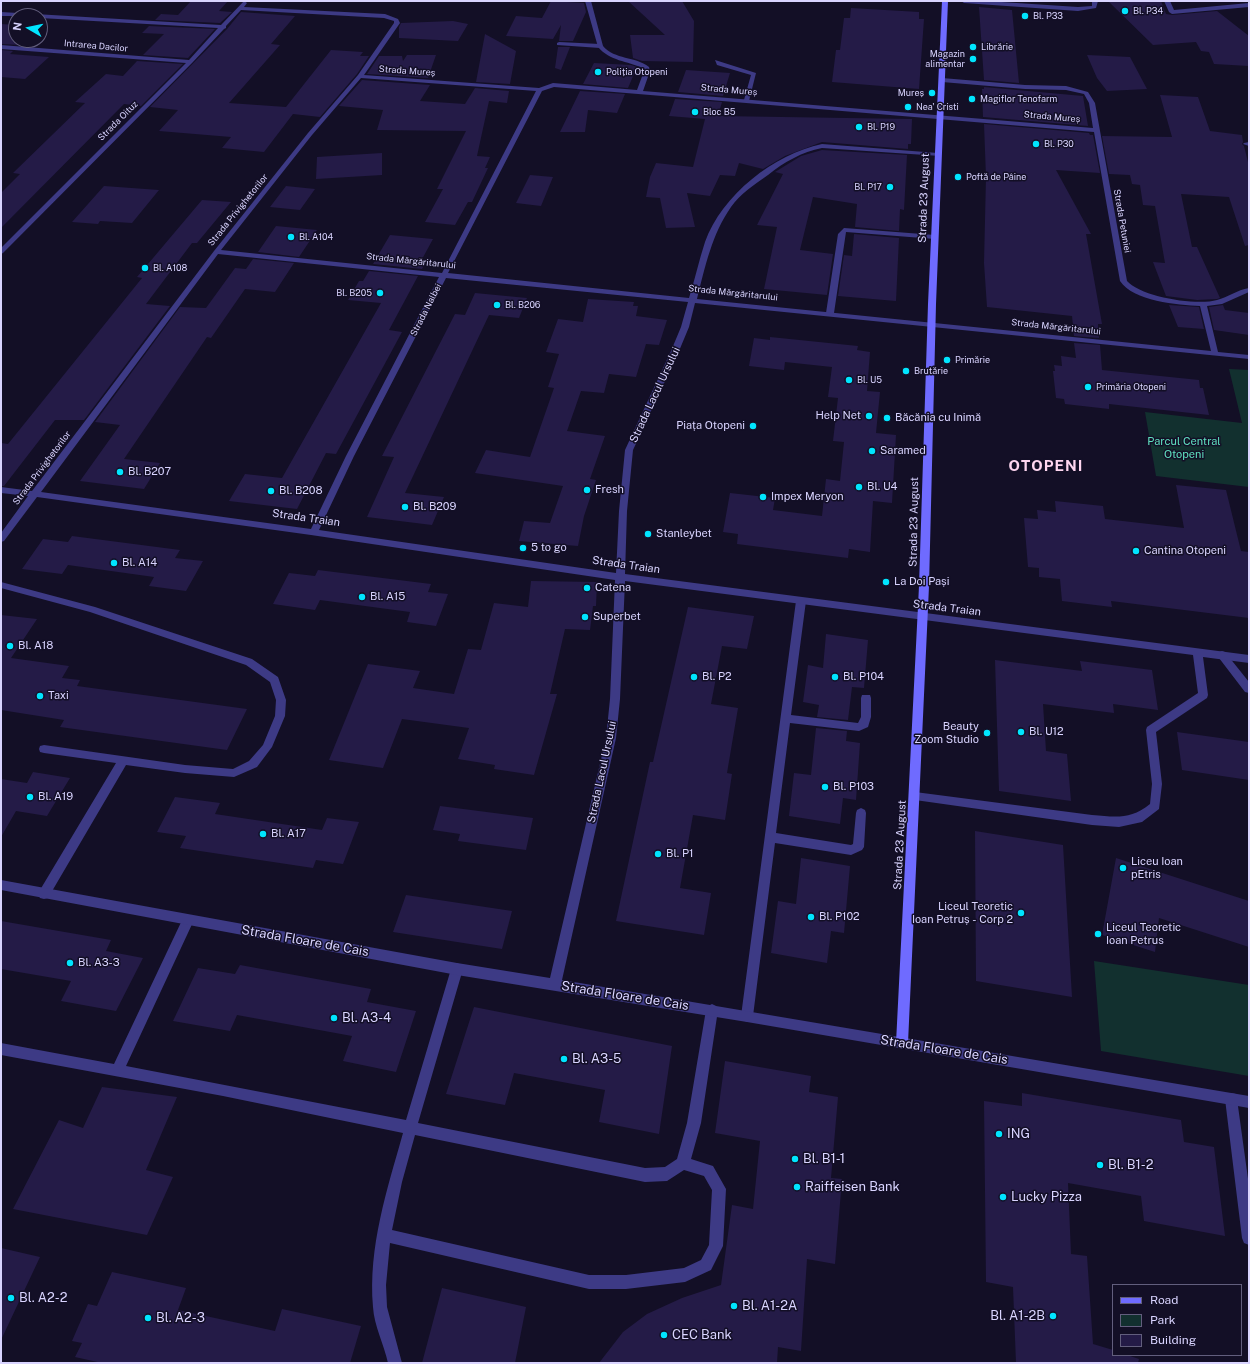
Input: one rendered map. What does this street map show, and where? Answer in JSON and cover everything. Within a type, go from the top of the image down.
[{"type":"main road","name":"Strada 23 August","points":[[902,1043],[923,618],[931,324],[945,1]]},
{"type":"street","name":"Strada Oituz","points":[[1,252],[190,62],[224,27],[241,8],[245,1]]},
{"type":"street","points":[[588,1],[600,46],[604,52],[613,57],[646,67],[647,71],[640,92]]},
{"type":"street","points":[[964,1],[1078,9],[1094,7],[1095,1]]},
{"type":"street","points":[[1167,1],[1172,12],[1249,5]]},
{"type":"street","name":"Strada Privighetorilor","points":[[1,538],[216,252],[310,134],[360,76],[396,27],[396,20],[385,16],[241,8]]},
{"type":"street","points":[[48,16],[224,27]]},
{"type":"street","points":[[559,44],[600,46]]},
{"type":"street","name":"Intrarea Dacilor","points":[[1,47],[190,62]]},
{"type":"street","points":[[716,61],[719,64],[754,74],[746,100]]},
{"type":"street","name":"Strada Mureș","points":[[360,76],[540,90],[553,85],[1097,130]]},
{"type":"street","name":"Strada Petuniei","points":[[942,80],[1025,87],[1075,89],[1081,90],[1090,97],[1124,282],[1133,290],[1142,294],[1203,304]]},
{"type":"street","name":"Strada Nalbei","points":[[314,531],[540,90]]},
{"type":"street","name":"Strada Lacul Ursului","points":[[555,984],[611,738],[615,699],[623,511],[630,450],[685,327],[710,241],[728,206],[760,176],[784,160],[807,149],[822,146],[938,155]]},
{"type":"street","points":[[830,313],[841,234],[844,230],[935,237]]},
{"type":"street","name":"Strada Mărgăritarului","points":[[216,252],[830,313],[1249,357]]},
{"type":"street","points":[[1214,353],[1203,304],[1214,304],[1238,292],[1249,290]]},
{"type":"street","name":"Strada Traian","points":[[1,490],[314,531],[620,577],[923,618],[1249,659]]},
{"type":"street","points":[[1,585],[92,609],[249,662],[274,680],[281,700],[280,716],[267,747],[253,764],[234,773],[185,769],[44,749]]},
{"type":"street","points":[[747,1016],[801,601]]},
{"type":"street","points":[[914,796],[1092,820],[1119,822],[1142,817],[1155,806],[1157,784],[1151,730],[1203,695],[1198,652]]},
{"type":"street","points":[[1222,656],[1249,689]]},
{"type":"street","points":[[786,718],[858,727],[864,724],[866,717],[866,698]]},
{"type":"street","points":[[44,894],[123,761]]},
{"type":"street","points":[[770,837],[851,850],[858,847],[861,813]]},
{"type":"street","name":"Strada Floare de Cais","points":[[1,886],[457,969],[712,1010],[1249,1102]]},
{"type":"street","points":[[118,1070],[188,920]]},
{"type":"street","points":[[395,1363],[380,1310],[379,1273],[383,1235],[388,1208],[410,1128],[457,969]]},
{"type":"street","points":[[1,1049],[118,1070],[645,1175],[667,1174],[683,1162],[694,1123],[712,1010]]},
{"type":"street","points":[[1231,1099],[1249,1238]]},
{"type":"street","points":[[383,1235],[589,1282],[626,1282],[685,1276],[706,1265],[716,1246],[719,1189],[708,1171],[683,1162]]},
{"type":"green space","name":"Parcul Central Otopeni","points":[[1229,369],[1249,370],[1249,487],[1156,476],[1145,412],[1242,423]]},
{"type":"green space","points":[[1094,961],[1249,985],[1249,1076],[1101,1051]]},
{"type":"building","points":[[191,1],[228,1],[219,11],[232,12],[220,23],[155,20],[161,14],[178,15]]},
{"type":"building","points":[[551,1],[584,3],[586,12],[573,41],[559,41],[561,25],[553,39],[506,36],[516,16],[542,18]]},
{"type":"building","points":[[628,1],[682,1],[694,21],[693,62],[642,61],[633,58],[630,35],[665,35]]},
{"type":"building","points":[[1108,1],[1161,1],[1166,14],[1172,15],[1217,11],[1249,36],[1249,66],[1214,64],[1209,52],[1201,51],[1196,42],[1153,45]]},
{"type":"building","points":[[979,7],[1012,10],[1019,83],[984,80]]},
{"type":"building","points":[[851,8],[919,12],[919,19],[924,19],[919,89],[832,82],[836,50],[840,50],[844,18],[850,18]]},
{"type":"building","points":[[241,12],[295,16],[271,44],[280,45],[229,103],[286,107],[331,50],[363,52],[360,56],[369,56],[357,74],[320,117],[293,114],[264,152],[222,148],[231,137],[159,131],[178,110],[150,107],[227,29]]},
{"type":"building","points":[[453,21],[468,24],[458,41],[399,38],[399,27],[401,23]]},
{"type":"building","points":[[1,24],[8,24],[8,44],[1,44]]},
{"type":"building","points":[[149,26],[215,29],[188,58],[143,55],[164,34],[142,33]]},
{"type":"building","points":[[485,34],[516,51],[510,84],[476,82]]},
{"type":"building","points":[[558,47],[570,47],[561,70],[555,68]]},
{"type":"building","points":[[1,50],[13,51],[10,54],[49,57],[25,79],[1,77]]},
{"type":"building","points":[[407,55],[436,55],[428,78],[367,74],[379,56],[402,56],[403,61]]},
{"type":"building","points":[[1087,55],[1130,57],[1147,89],[1107,91],[1097,78]]},
{"type":"building","points":[[137,61],[183,64],[141,106],[124,104],[1,228],[1,193],[20,174],[13,173],[85,103],[75,102],[106,74],[123,76]]},
{"type":"building","points":[[594,63],[631,65],[637,67],[628,88],[583,84]]},
{"type":"building","points":[[686,70],[730,73],[723,96],[678,92]]},
{"type":"building","points":[[362,80],[430,85],[420,101],[465,104],[475,88],[509,91],[507,103],[489,101],[477,156],[490,157],[485,168],[488,168],[472,202],[468,202],[455,225],[425,222],[443,189],[437,189],[466,131],[377,130],[383,110],[339,106]]},
{"type":"building","points":[[984,87],[1083,96],[1088,126],[983,117],[982,89],[984,89]]},
{"type":"building","points":[[580,91],[625,94],[617,113],[588,110],[585,132],[560,132]]},
{"type":"building","points":[[1160,95],[1198,97],[1210,131],[1242,135],[1242,144],[1244,146],[1249,166],[1249,245],[1245,246],[1229,197],[1181,194],[1192,247],[1197,247],[1220,298],[1217,299],[1197,300],[1166,296],[1153,262],[1165,263],[1155,206],[1143,205],[1140,185],[1132,184],[1130,175],[1109,174],[1102,136],[1172,137]]},
{"type":"building","points":[[675,99],[722,102],[718,116],[912,119],[911,144],[908,144],[908,149],[822,142],[785,156],[763,169],[739,163],[735,176],[720,175],[710,196],[687,193],[695,227],[666,228],[660,198],[646,197],[650,177],[656,163],[693,167],[705,119],[669,116]]},
{"type":"building","points":[[984,124],[1089,133],[1090,135],[1093,135],[1100,173],[1056,170],[1091,234],[1086,234],[1102,324],[1098,324],[1099,338],[1074,336],[1072,316],[987,307],[984,263],[986,177]]},
{"type":"building","points":[[822,150],[907,155],[904,210],[900,209],[899,231],[855,227],[857,204],[813,197],[800,250],[833,254],[827,295],[764,289],[777,227],[757,225],[783,174],[775,172],[801,156]]},
{"type":"building","points":[[382,153],[382,175],[316,179],[317,157]]},
{"type":"building","points":[[530,175],[553,177],[541,206],[516,203]]},
{"type":"building","points":[[104,186],[159,190],[132,223],[100,221],[98,224],[72,222]]},
{"type":"building","points":[[286,186],[315,189],[300,210],[270,207]]},
{"type":"building","points":[[202,200],[231,202],[197,243],[192,243],[146,304],[170,306],[84,420],[55,420],[4,486],[1,486],[1,443],[8,444],[142,278],[137,277]]},
{"type":"building","name":"Bl. A104","points":[[276,226],[317,230],[299,257],[258,252]]},
{"type":"building","points":[[854,234],[899,238],[896,301],[838,296],[844,255],[852,256]]},
{"type":"building","points":[[390,235],[433,239],[421,261],[425,263],[422,269],[373,264]]},
{"type":"building","points":[[253,259],[294,263],[275,292],[245,289],[211,338],[207,337],[124,459],[160,463],[144,489],[80,481],[120,425],[95,422],[180,307],[206,308],[235,268],[246,269]]},
{"type":"building","points":[[369,271],[418,276],[389,330],[402,332],[336,454],[326,453],[297,509],[229,501],[245,474],[282,478],[381,303],[348,300],[359,281],[363,281]]},
{"type":"building","points":[[475,293],[527,298],[519,318],[489,315],[405,493],[444,497],[432,525],[367,517],[394,457],[382,456],[455,314],[465,315]]},
{"type":"building","points":[[588,299],[634,302],[633,306],[638,306],[636,316],[667,320],[659,345],[646,344],[636,377],[609,374],[604,393],[581,391],[567,431],[605,436],[590,479],[596,480],[584,516],[578,546],[519,541],[524,521],[550,523],[563,486],[475,473],[486,450],[530,457],[554,388],[548,387],[559,354],[546,352],[558,319],[583,322]]},
{"type":"building","points":[[1169,305],[1199,307],[1204,329],[1178,327]]},
{"type":"building","points":[[1223,305],[1225,310],[1249,313],[1249,335],[1214,330],[1209,307]]},
{"type":"building","name":"Bl. U4","points":[[770,337],[858,346],[857,350],[870,352],[867,391],[880,392],[876,433],[896,435],[892,503],[873,501],[870,552],[849,549],[848,558],[737,544],[738,534],[723,532],[730,493],[775,498],[773,510],[822,516],[826,479],[840,481],[844,442],[833,441],[838,398],[828,397],[832,367],[785,362],[784,370],[749,366],[754,338],[770,340]]},
{"type":"building","points":[[1074,343],[1100,345],[1102,370],[1199,380],[1200,388],[1203,388],[1209,415],[1109,404],[1109,409],[1065,404],[1064,399],[1056,398],[1053,371],[1055,371],[1054,365],[1062,366],[1061,356],[1076,358]]},
{"type":"building","name":"Cantina Otopeni","points":[[1176,485],[1226,490],[1241,551],[1249,552],[1249,618],[1111,601],[1112,607],[1062,601],[1060,579],[1039,577],[1039,568],[1028,567],[1024,518],[1038,519],[1037,510],[1056,512],[1055,501],[1103,506],[1105,519],[1184,528]]},
{"type":"building","name":"Bl. A14","points":[[72,536],[180,550],[175,558],[203,561],[186,591],[149,586],[154,577],[68,565],[62,574],[22,569],[43,539],[68,542]]},
{"type":"building","name":"Bl. A15","points":[[318,570],[431,584],[428,592],[448,594],[436,626],[407,622],[410,612],[320,600],[315,610],[273,604],[289,573],[315,576]]},
{"type":"building","points":[[531,581],[597,582],[596,606],[593,606],[590,630],[565,629],[550,694],[557,694],[534,775],[494,769],[495,765],[458,759],[469,728],[402,719],[383,768],[329,760],[368,664],[420,671],[413,688],[454,694],[468,649],[481,650],[494,603],[528,607]]},
{"type":"building","points":[[688,607],[754,616],[747,649],[722,646],[711,704],[738,708],[727,773],[732,774],[725,820],[693,815],[680,888],[711,893],[704,935],[616,921],[650,762],[653,762]]},
{"type":"building","points":[[1,615],[37,619],[11,658],[69,666],[62,678],[80,680],[77,686],[247,709],[227,750],[60,727],[64,720],[1,710]]},
{"type":"building","name":"Bl. P104","points":[[826,634],[868,640],[864,688],[852,687],[848,720],[817,717],[819,705],[803,702],[808,665],[823,668]]},
{"type":"building","name":"Bl. U12","points":[[995,660],[1082,671],[1080,661],[1152,670],[1158,710],[1113,704],[1114,713],[1043,704],[1046,751],[1067,754],[1071,801],[999,791]]},
{"type":"building","name":"Bl. P103","points":[[816,728],[847,731],[846,741],[860,743],[856,800],[843,798],[840,824],[789,816],[794,773],[811,775]]},
{"type":"building","points":[[1177,732],[1249,742],[1249,780],[1182,770]]},
{"type":"building","name":"Bl. A19","points":[[33,772],[70,778],[47,816],[16,811],[1,837],[1,779],[27,783]]},
{"type":"building","name":"Bl. A17","points":[[175,797],[220,803],[215,814],[322,830],[327,818],[359,822],[343,864],[316,860],[313,868],[180,848],[186,836],[157,832]]},
{"type":"building","points":[[440,806],[533,818],[526,850],[458,841],[460,834],[433,830]]},
{"type":"building","name":"Liceul Teoretic Ioan Petruș - Corp 2","points":[[975,831],[1063,845],[1072,997],[976,981]]},
{"type":"building","name":"Bl. P102","points":[[801,858],[850,866],[844,933],[831,931],[827,963],[771,953],[778,901],[796,904]]},
{"type":"building","points":[[1116,858],[1249,901],[1249,947],[1159,918],[1155,952],[1102,935]]},
{"type":"building","points":[[406,895],[512,911],[502,949],[393,932]]},
{"type":"building","name":"Bl. A3-3","points":[[1,921],[111,940],[106,951],[143,958],[116,1011],[61,1001],[71,981],[1,969]]},
{"type":"building","name":"Bl. A3-4","points":[[240,965],[371,989],[367,1002],[416,1011],[396,1072],[343,1061],[352,1036],[237,1015],[230,1031],[173,1021],[198,968],[235,974]]},
{"type":"building","name":"Bl. A3-5","points":[[474,1007],[672,1046],[659,1134],[599,1122],[605,1090],[514,1073],[505,1105],[446,1094]]},
{"type":"building","points":[[725,1061],[811,1076],[809,1092],[838,1097],[831,1178],[842,1179],[835,1264],[807,1259],[801,1351],[778,1347],[777,1363],[599,1363],[623,1332],[647,1314],[682,1298],[721,1285],[732,1205],[753,1209],[760,1141],[715,1133]]},
{"type":"building","points":[[102,1087],[177,1097],[146,1170],[173,1177],[147,1235],[13,1209],[59,1120],[83,1128]]},
{"type":"building","name":"Bl. B1-2","points":[[1022,1093],[1181,1120],[1184,1142],[1214,1147],[1225,1236],[1144,1221],[1141,1196],[1068,1183],[1071,1254],[1087,1256],[1093,1344],[1112,1350],[1112,1356],[1130,1356],[1139,1359],[1138,1363],[1016,1363],[1013,1287],[986,1282],[984,1101],[1022,1106]]},
{"type":"building","name":"Bl. A2-2","points":[[1,1248],[40,1257],[1,1340]]},
{"type":"building","name":"Bl. A2-3","points":[[112,1272],[186,1288],[178,1310],[275,1331],[282,1309],[361,1326],[350,1363],[102,1363],[75,1357],[82,1343],[72,1341],[88,1304],[97,1306]]},
{"type":"building","points":[[442,1288],[526,1307],[515,1363],[422,1363]]},
{"type":"place","name":"Bl. P34","points":[[1125,11]]},
{"type":"place","name":"Bl. P33","points":[[1025,16]]},
{"type":"place","name":"Librărie","points":[[973,47]]},
{"type":"place","name":"Magazin alimentar","points":[[973,59]]},
{"type":"place","name":"Poliția Otopeni","points":[[598,72]]},
{"type":"place","name":"Mureș","points":[[932,93]]},
{"type":"place","name":"Magiflor Tenofarm","points":[[972,99]]},
{"type":"place","name":"Nea' Cristi","points":[[908,107]]},
{"type":"place","name":"Bloc B5","points":[[695,112]]},
{"type":"place","name":"Bl. P19","points":[[859,127]]},
{"type":"place","name":"Bl. P30","points":[[1036,144]]},
{"type":"place","name":"Poftă de Pâine","points":[[958,177]]},
{"type":"place","name":"Bl. P17","points":[[890,187]]},
{"type":"place","name":"Bl. A104","points":[[291,237]]},
{"type":"place","name":"Bl. A108","points":[[145,268]]},
{"type":"place","name":"Bl. B205","points":[[380,293]]},
{"type":"place","name":"Bl. B206","points":[[497,305]]},
{"type":"place","name":"Primărie","points":[[947,360]]},
{"type":"place","name":"Brutărie","points":[[906,371]]},
{"type":"place","name":"Bl. U5","points":[[849,380]]},
{"type":"place","name":"Primăria Otopeni","points":[[1088,387]]},
{"type":"place","name":"Help Net","points":[[869,416]]},
{"type":"place","name":"Băcănia cu Inimă","points":[[887,418]]},
{"type":"place","name":"Piața Otopeni","points":[[753,426]]},
{"type":"place","name":"Saramed","points":[[872,451]]},
{"type":"place","name":"Bl. B207","points":[[120,472]]},
{"type":"place","name":"Bl. U4","points":[[859,487]]},
{"type":"place","name":"Fresh","points":[[587,490]]},
{"type":"place","name":"Bl. B208","points":[[271,491]]},
{"type":"place","name":"Impex Meryon","points":[[763,497]]},
{"type":"place","name":"Bl. B209","points":[[405,507]]},
{"type":"place","name":"Stanleybet","points":[[648,534]]},
{"type":"place","name":"5 to go","points":[[523,548]]},
{"type":"place","name":"Cantina Otopeni","points":[[1136,551]]},
{"type":"place","name":"Bl. A14","points":[[114,563]]},
{"type":"place","name":"La Doi Pași","points":[[886,582]]},
{"type":"place","name":"Catena","points":[[587,588]]},
{"type":"place","name":"Bl. A15","points":[[362,597]]},
{"type":"place","name":"Superbet","points":[[585,617]]},
{"type":"place","name":"Bl. A18","points":[[10,646]]},
{"type":"place","name":"Bl. P2","points":[[694,677]]},
{"type":"place","name":"Bl. P104","points":[[835,677]]},
{"type":"place","name":"Taxi","points":[[40,696]]},
{"type":"place","name":"Bl. U12","points":[[1021,732]]},
{"type":"place","name":"Beauty Zoom Studio","points":[[987,733]]},
{"type":"place","name":"Bl. P103","points":[[825,787]]},
{"type":"place","name":"Bl. A19","points":[[30,797]]},
{"type":"place","name":"Bl. A17","points":[[263,834]]},
{"type":"place","name":"Bl. P1","points":[[658,854]]},
{"type":"place","name":"Liceu Ioan pEtris","points":[[1123,868]]},
{"type":"place","name":"Liceul Teoretic Ioan Petruș - Corp 2","points":[[1021,913]]},
{"type":"place","name":"Bl. P102","points":[[811,917]]},
{"type":"place","name":"Liceul Teoretic Ioan Petrus","points":[[1098,934]]},
{"type":"place","name":"Bl. A3-3","points":[[70,963]]},
{"type":"place","name":"Bl. A3-4","points":[[334,1018]]},
{"type":"place","name":"Bl. A3-5","points":[[564,1059]]},
{"type":"place","name":"ING","points":[[999,1134]]},
{"type":"place","name":"Bl. B1-1","points":[[795,1159]]},
{"type":"place","name":"Bl. B1-2","points":[[1100,1165]]},
{"type":"place","name":"Raiffeisen Bank","points":[[797,1187]]},
{"type":"place","name":"Lucky Pizza","points":[[1003,1197]]},
{"type":"place","name":"Bl. A2-2","points":[[11,1298]]},
{"type":"place","name":"Bl. A1-2A","points":[[734,1306]]},
{"type":"place","name":"Bl. A1-2B","points":[[1053,1316]]},
{"type":"place","name":"Bl. A2-3","points":[[148,1318]]},
{"type":"place","name":"CEC Bank","points":[[664,1335]]},
{"type":"district","name":"OTOPENI","points":[[1046,466]]}]
